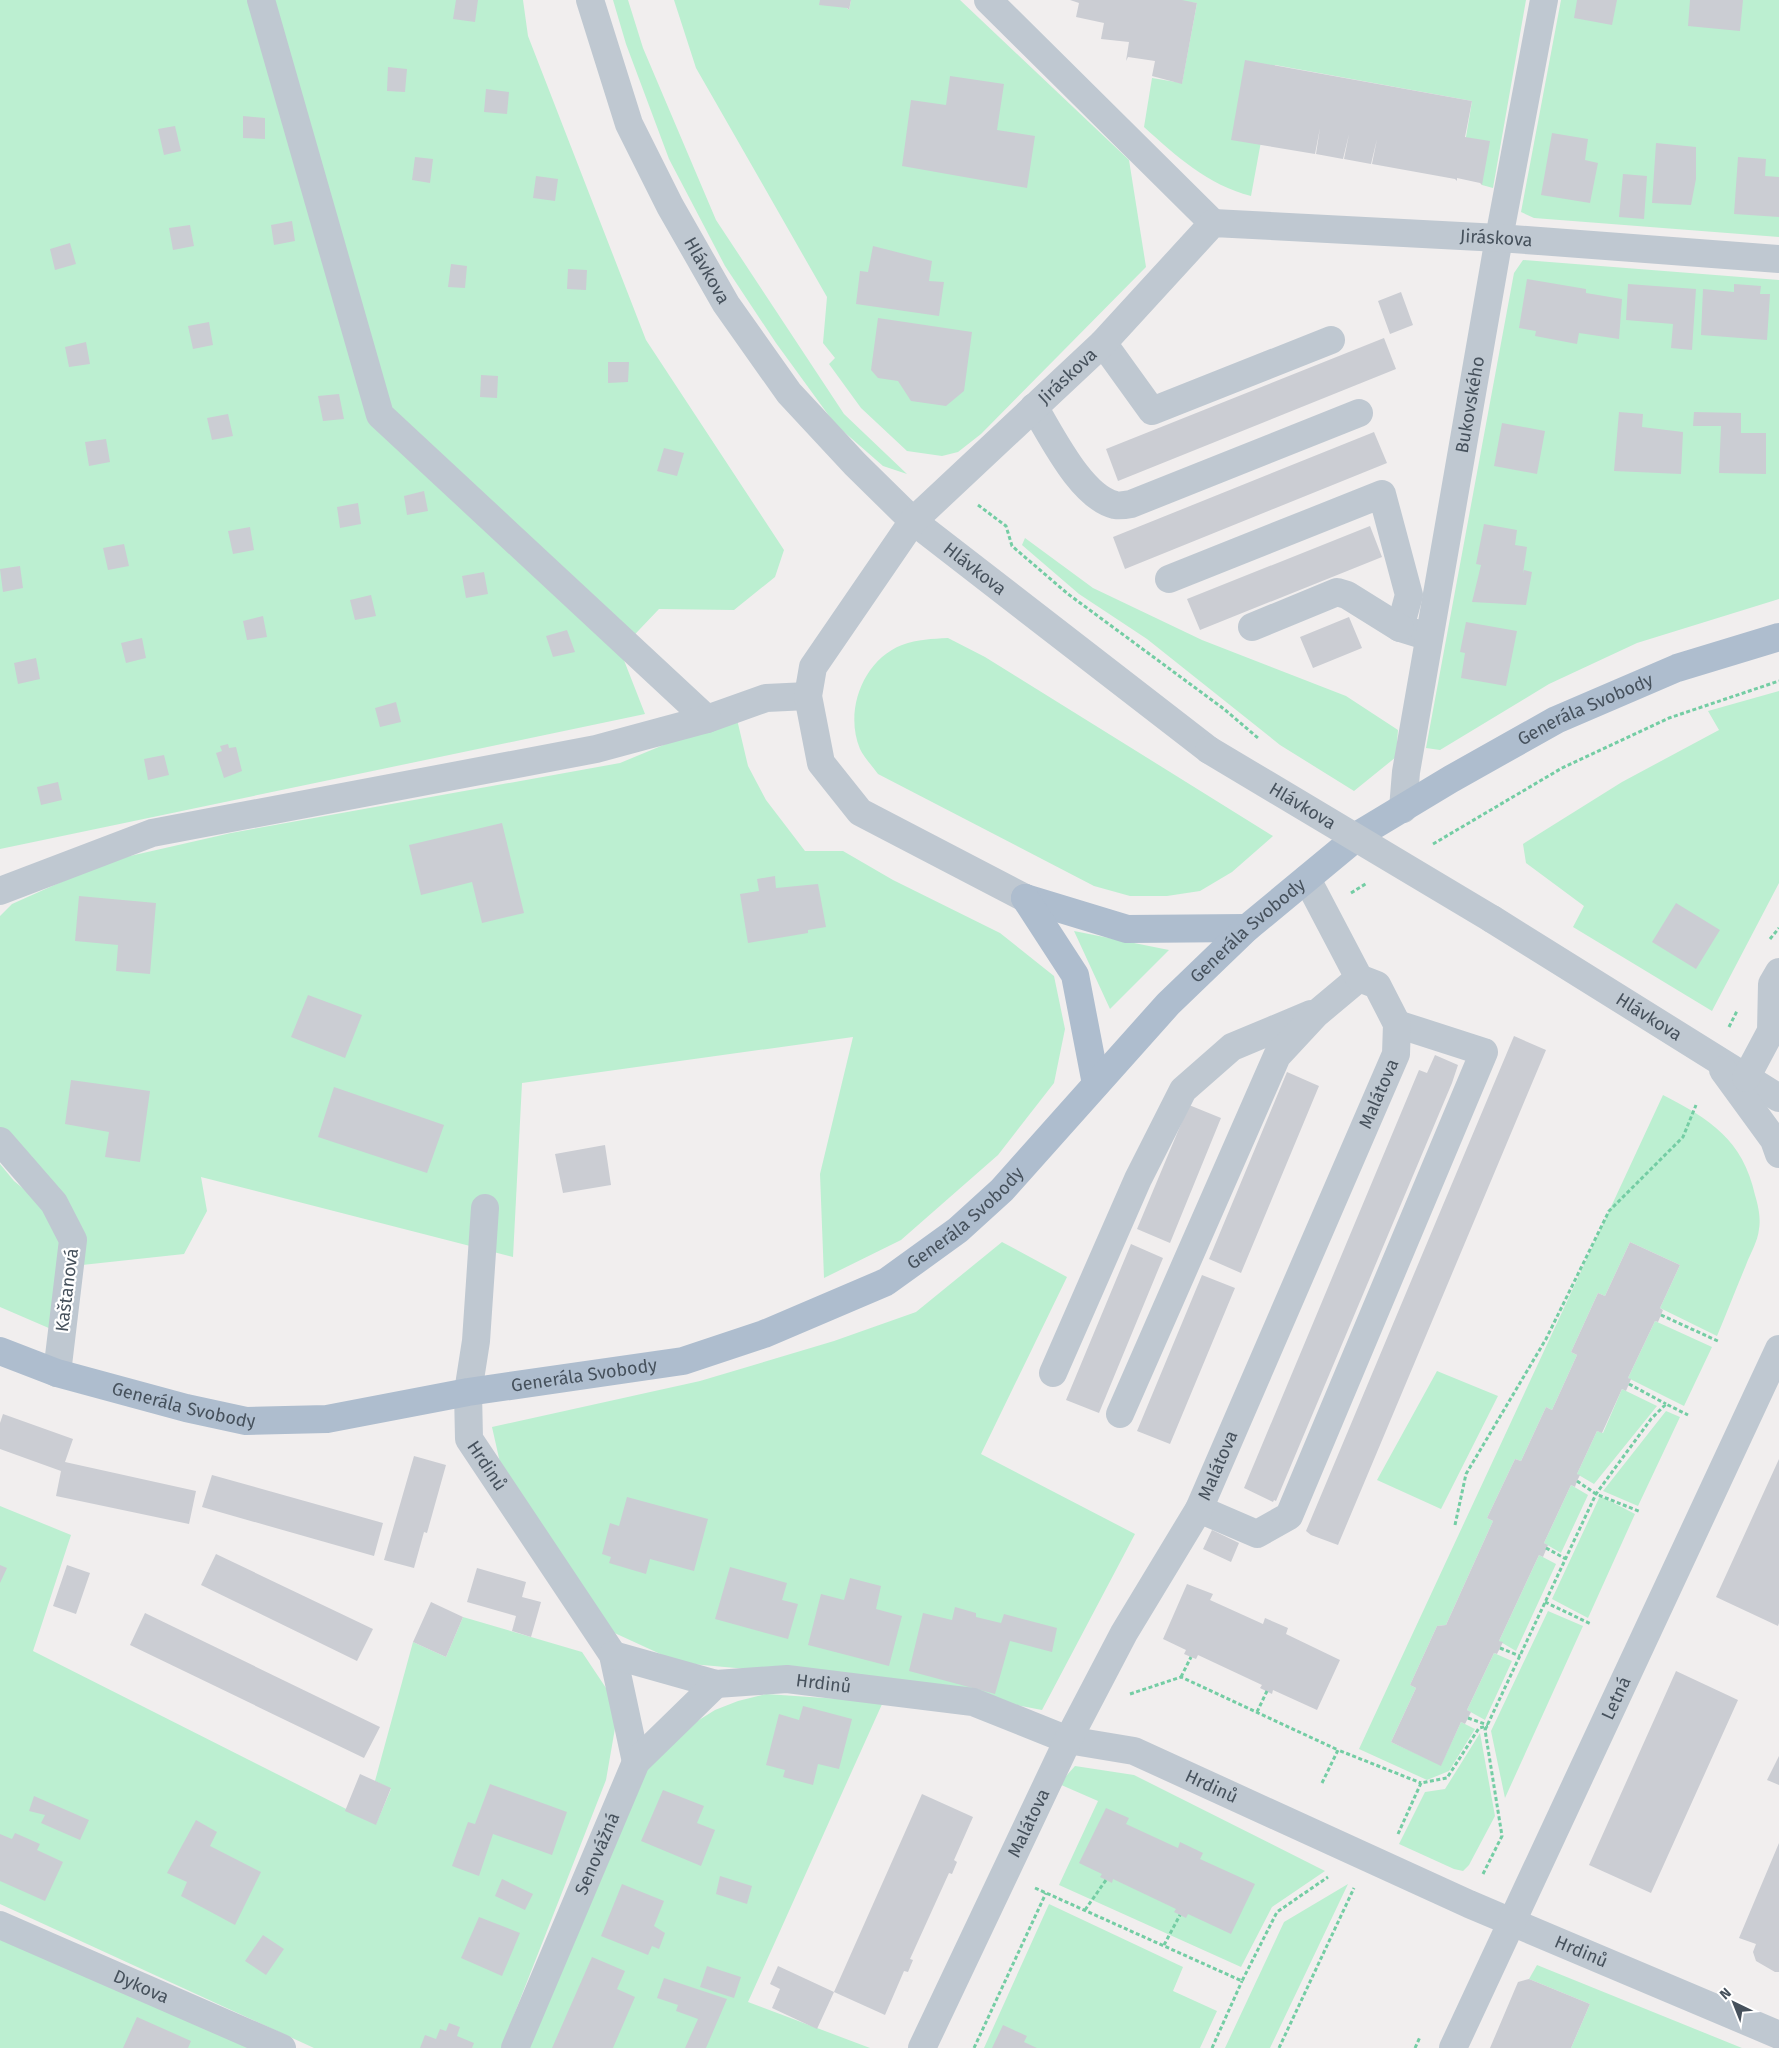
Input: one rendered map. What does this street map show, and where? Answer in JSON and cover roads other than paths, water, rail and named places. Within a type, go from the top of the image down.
[{"type":"main road","name":"Generála Svobody","points":[[0,1351],[57,1373],[186,1408],[246,1420],[327,1419],[468,1392],[683,1360],[764,1334],[886,1282],[958,1230],[1002,1190],[1168,1004],[1247,928],[1363,832],[1451,779],[1556,720],[1678,668],[1779,637]]},
{"type":"main road","points":[[1025,898],[1127,929],[1247,928]]},
{"type":"main road","points":[[1025,898],[1075,975],[1096,1084]]},
{"type":"street","points":[[261,0],[380,415],[707,719]]},
{"type":"street","name":"Hlávkova","points":[[590,0],[630,124],[670,206],[726,304],[789,393],[855,464],[913,521],[1209,750],[1492,919],[1779,1098]]},
{"type":"street","points":[[988,0],[1213,223]]},
{"type":"street","name":"Bukovského","points":[[1402,809],[1406,772],[1499,238],[1544,0]]},
{"type":"street","name":"Jiráskova","points":[[913,521],[1103,343],[1213,223],[1499,238],[1779,259]]},
{"type":"street","points":[[1103,343],[1152,411],[1331,340]]},
{"type":"street","points":[[1034,407],[1084,484],[1106,502],[1117,506],[1131,504],[1359,413]]},
{"type":"street","points":[[1168,579],[1382,494],[1409,595],[1400,628]]},
{"type":"street","points":[[913,521],[814,667],[808,696],[821,763],[860,812],[1025,898]]},
{"type":"street","points":[[1252,627],[1337,592],[1347,595],[1400,628],[1430,637]]},
{"type":"street","points":[[0,891],[152,833],[596,749],[707,719],[766,698],[808,696]]},
{"type":"street","points":[[1120,1414],[1276,1056],[1321,1009],[1359,978],[1307,879]]},
{"type":"street","points":[[1746,1078],[1771,1031],[1772,984],[1779,972]]},
{"type":"street","name":"Malátova","points":[[922,2048],[1068,1740],[1124,1633],[1199,1509],[1396,1054],[1397,1024],[1377,985],[1359,978]]},
{"type":"street","points":[[1053,1373],[1138,1180],[1183,1090],[1232,1047],[1321,1009]]},
{"type":"street","points":[[1199,1509],[1257,1534],[1288,1516],[1484,1052],[1397,1024]]},
{"type":"street","name":"Hlávkova","points":[[1714,1059],[1774,1140],[1779,1154]]},
{"type":"street","name":"Kaštanová","points":[[0,1141],[54,1203],[74,1240],[57,1373]]},
{"type":"street","name":"Hrdinů","points":[[485,1208],[476,1341],[468,1392],[469,1440],[613,1655],[636,1762]]},
{"type":"street","name":"Letná","points":[[1454,2048],[1779,1349]]},
{"type":"street","name":"Hrdinů","points":[[613,1655],[716,1684],[788,1679],[972,1702],[1068,1740],[1134,1751],[1469,1904],[1779,2035]]},
{"type":"street","name":"Senovážná","points":[[515,2048],[636,1762],[716,1684]]},
{"type":"street","name":"Dykova","points":[[0,1925],[282,2048]]}]
